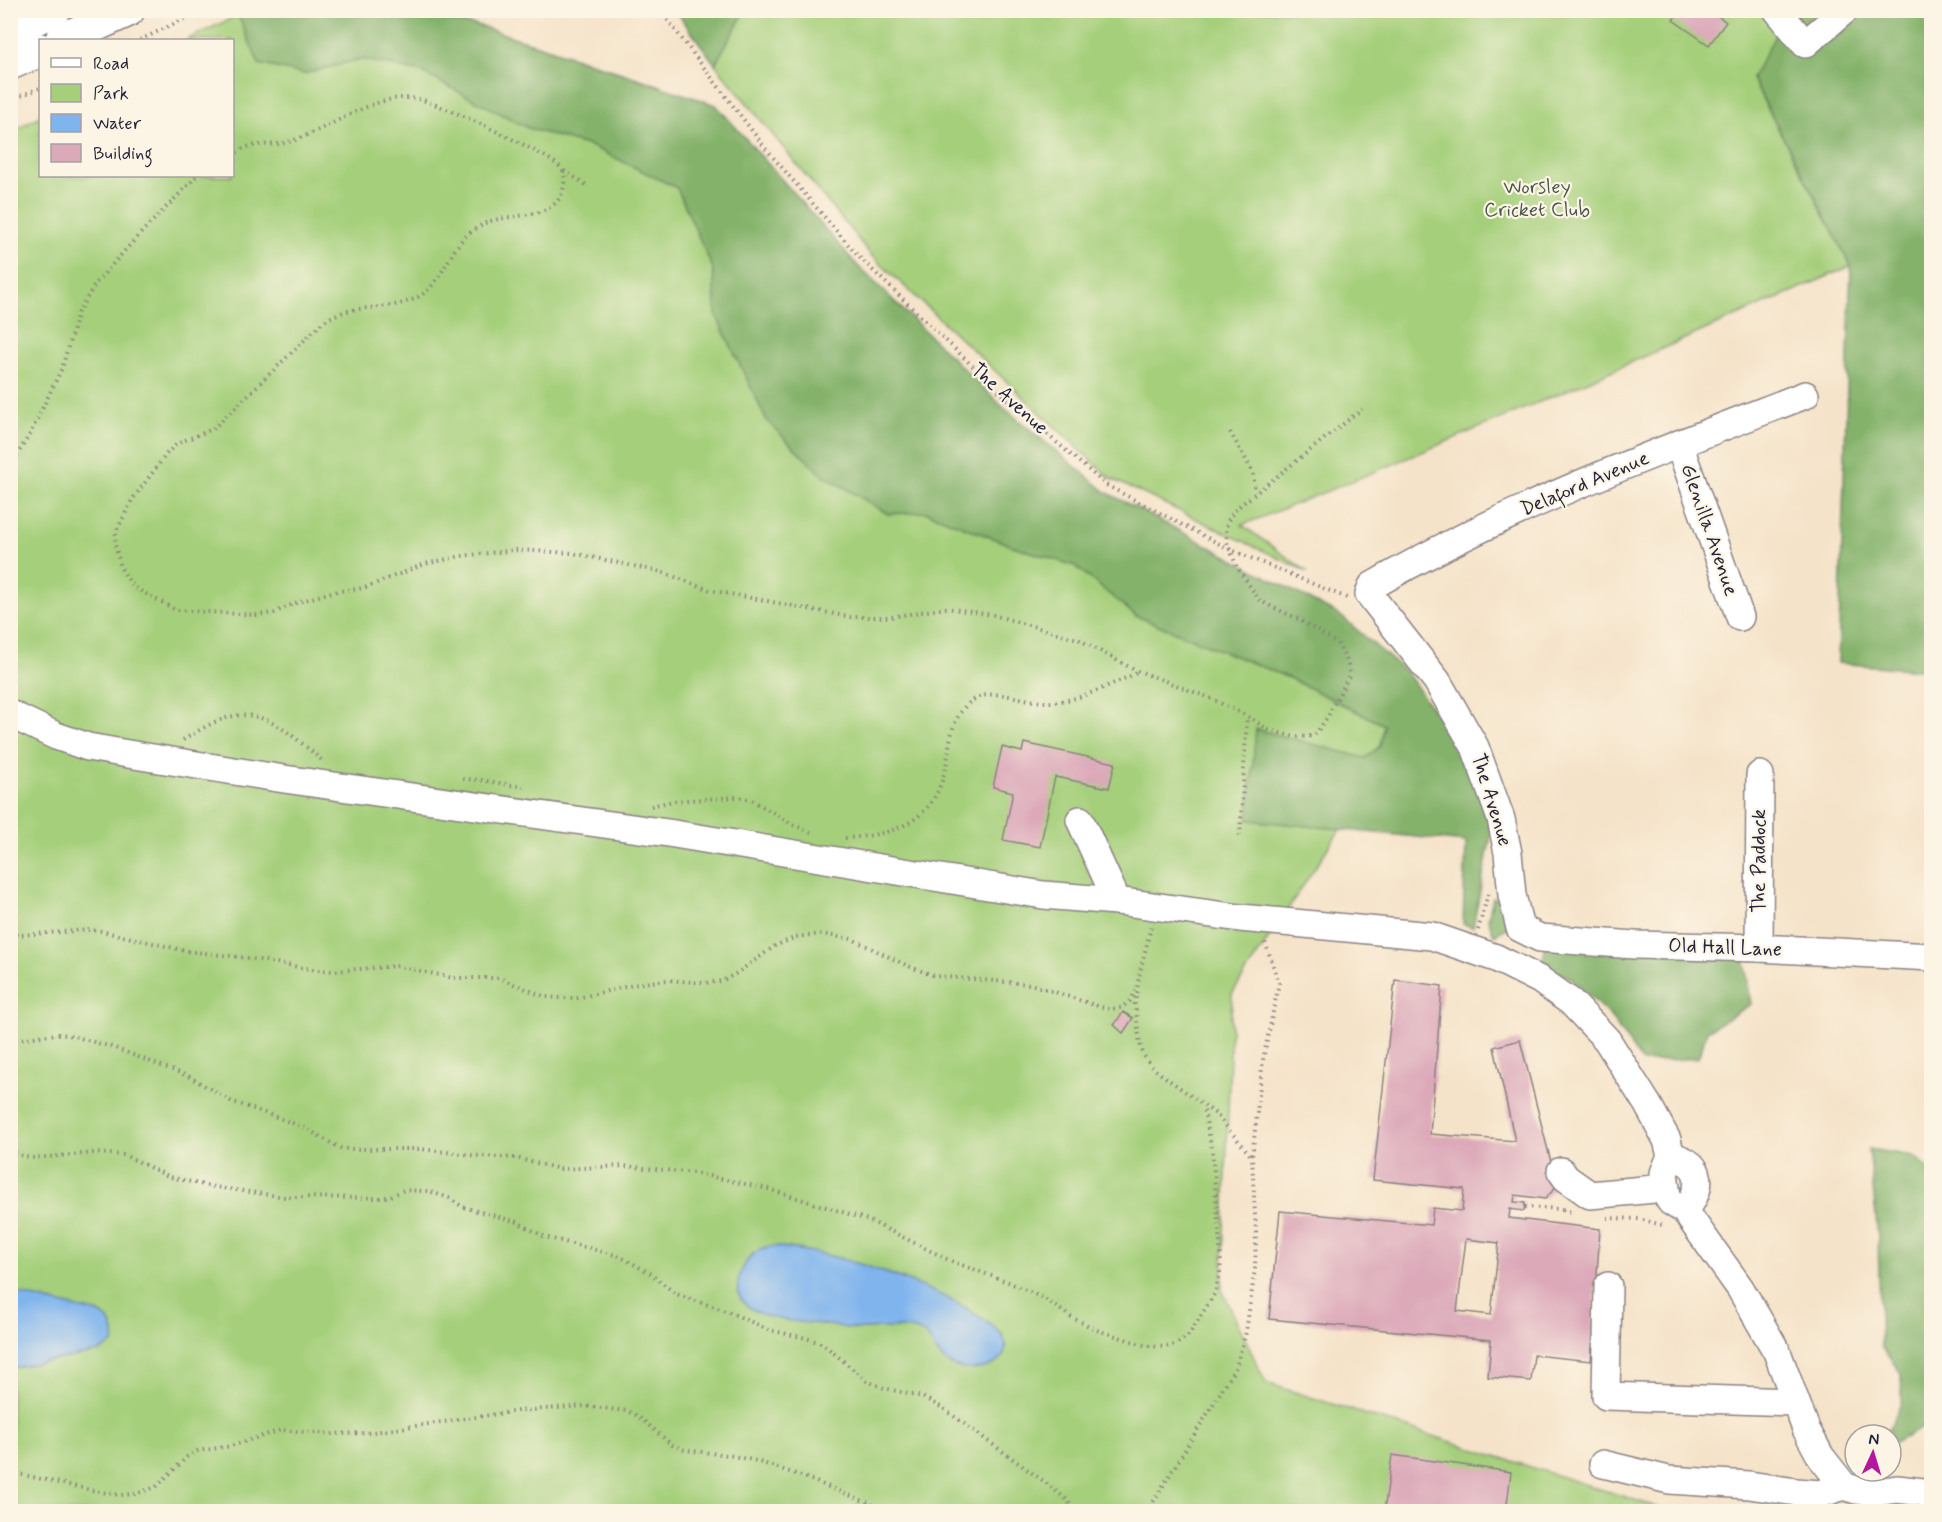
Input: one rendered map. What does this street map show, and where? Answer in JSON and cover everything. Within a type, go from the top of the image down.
[{"type":"highway","points":[[10,29],[54,10]]},
{"type":"highway","points":[[64,39],[128,10]]},
{"type":"highway","points":[[10,63],[39,50]]},
{"type":"street","points":[[1777,10],[1805,44],[1845,10]]},
{"type":"street","name":"Delaford Avenue","points":[[1362,594],[1408,565],[1520,512],[1679,444],[1805,395]]},
{"type":"street","name":"Glenilla Avenue","points":[[1679,444],[1740,617]]},
{"type":"street","name":"The Avenue","points":[[1362,594],[1369,594],[1437,681],[1475,747],[1501,819],[1508,853],[1512,895],[1520,928]]},
{"type":"street","points":[[10,714],[56,736],[88,747],[128,754],[668,833],[1043,895],[1116,901],[1258,920],[1432,936],[1496,958],[1539,980],[1571,1002],[1607,1040],[1667,1140],[1671,1156],[1664,1168],[1667,1196],[1689,1216],[1740,1288],[1777,1352],[1806,1429],[1821,1457],[1844,1486],[1877,1492],[1897,1489],[1923,1492],[1932,1497]]},
{"type":"street","name":"The Paddock","points":[[1759,948],[1760,775]]},
{"type":"street","points":[[1080,820],[1116,901]]},
{"type":"street","name":"Old Hall Lane","points":[[1520,928],[1540,938],[1635,945],[1759,948],[1932,957]]},
{"type":"street","points":[[1671,1156],[1683,1159],[1696,1171],[1698,1180],[1689,1216]]},
{"type":"street","points":[[1564,1175],[1590,1195],[1665,1188]]},
{"type":"street","points":[[1608,1286],[1606,1396],[1794,1402]]},
{"type":"street","points":[[1603,1464],[1670,1480],[1749,1485],[1797,1492],[1820,1494],[1844,1486]]},
{"type":"path","points":[[142,39],[203,10]]},
{"type":"path","name":"The Avenue","points":[[660,10],[766,149],[858,256],[1011,403],[1106,485],[1229,549],[1344,596],[1362,594]]},
{"type":"path","points":[[10,100],[39,88]]},
{"type":"path","points":[[234,154],[242,148],[290,141],[372,105],[390,99],[404,98],[428,102],[457,113],[559,165],[564,171],[587,185]]},
{"type":"path","points":[[564,171],[563,191],[553,205],[532,214],[498,218],[477,228],[459,242],[430,288],[415,299],[393,306],[350,309],[336,313],[323,322],[213,429],[184,440],[168,452],[132,500],[116,532],[117,557],[127,579],[145,594],[176,610],[256,615],[274,613],[296,603],[332,592],[364,588],[425,564],[461,556],[517,550],[572,553],[662,572],[710,590],[850,617],[891,616],[946,608],[993,615],[1078,639],[1140,672],[1210,698],[1247,716],[1269,730],[1283,735],[1312,736],[1328,716],[1350,674],[1347,661],[1338,643],[1298,619],[1260,601],[1236,567],[1229,549],[1226,528],[1229,518],[1237,508],[1362,409]]},
{"type":"path","points":[[10,466],[30,434],[62,368],[78,312],[96,283],[196,177]]},
{"type":"path","points":[[1230,432],[1253,472],[1255,493]]},
{"type":"path","points":[[842,838],[871,837],[897,829],[924,812],[933,802],[942,781],[950,736],[960,713],[976,698],[996,695],[1048,703],[1094,691],[1140,672]]},
{"type":"path","points":[[180,741],[212,723],[246,714],[257,715],[305,746],[326,763]]},
{"type":"path","points":[[1240,836],[1247,716]]},
{"type":"path","points":[[454,780],[481,780],[531,789]]},
{"type":"path","points":[[642,810],[673,801],[736,797],[750,799],[792,825],[816,833]]},
{"type":"path","points":[[1154,907],[1135,1004],[1140,1044],[1144,1056],[1154,1070],[1216,1114],[1252,1157]]},
{"type":"path","points":[[1147,1512],[1236,1367],[1246,1332],[1255,1269],[1256,1233],[1252,1157],[1263,1060],[1279,983],[1258,920]]},
{"type":"path","points":[[10,934],[101,931],[187,951],[248,958],[316,970],[398,966],[453,978],[499,978],[546,997],[578,998],[650,982],[722,981],[737,974],[775,946],[796,937],[821,934],[852,939],[908,966],[935,976],[1030,984],[1107,1009],[1121,1008],[1130,1001],[1136,991]]},
{"type":"path","points":[[10,1038],[35,1038],[57,1034],[94,1041],[188,1076],[231,1101],[301,1126],[342,1149],[421,1149],[516,1158],[560,1169],[624,1166],[694,1173],[768,1189],[868,1220],[951,1261],[1008,1282],[1045,1299],[1071,1317],[1097,1330],[1147,1346],[1175,1345],[1189,1335],[1215,1293],[1220,1273],[1221,1257],[1212,1149],[1203,1106]]},
{"type":"path","points":[[10,1150],[35,1158],[95,1153],[124,1155],[170,1177],[208,1186],[285,1197],[379,1198],[404,1190],[428,1191],[449,1198],[463,1207],[517,1222],[545,1237],[619,1256],[650,1273],[676,1294],[729,1312],[769,1330],[823,1344],[867,1381],[884,1388],[922,1397],[941,1407],[1053,1488],[1076,1512]]},
{"type":"path","points":[[1563,1209],[1561,1189],[1564,1175]]},
{"type":"path","points":[[1525,1207],[1563,1209],[1580,1215]]},
{"type":"path","points":[[1598,1218],[1640,1219],[1675,1231],[1689,1216]]},
{"type":"path","points":[[10,1472],[100,1492],[135,1494],[156,1487],[187,1457],[198,1452],[231,1446],[281,1430],[332,1434],[367,1433],[518,1411],[584,1406],[627,1411],[638,1416],[672,1445],[685,1450],[753,1460],[799,1475],[891,1512]]},
{"type":"green space","points":[[249,10],[398,11],[480,26],[661,86],[913,367],[1404,732],[1232,994],[1222,1290],[1266,1383],[1669,1511],[11,1512],[11,132],[39,117],[39,177],[234,177],[234,39],[188,39]]},
{"type":"green space","points":[[236,11],[398,11],[480,26],[716,105],[857,265],[1004,408],[1106,492],[1341,616],[1407,673],[1459,747],[1493,825],[1473,927],[1463,924],[1466,842],[1248,820],[1256,729],[1365,758],[1380,746],[1384,725],[1289,678],[1136,616],[1075,566],[1013,546],[926,512],[888,514],[820,473],[767,421],[716,315],[713,269],[677,188],[593,147],[528,128],[421,72],[361,59],[304,74],[259,64]]},
{"type":"green space","points":[[676,11],[745,11],[715,64]]},
{"type":"green space","name":"Worsley Cricket Club","points":[[745,11],[1789,11],[1752,79],[1851,266],[1472,431],[1242,525],[1308,572],[1110,478],[871,255],[715,64]]},
{"type":"green space","points":[[1789,11],[1931,11],[1931,671],[1838,663],[1851,266],[1752,78]]},
{"type":"green space","points":[[1493,898],[1506,900],[1512,925],[1494,935],[1488,919]]},
{"type":"green space","points":[[1545,945],[1744,956],[1751,1004],[1707,1031],[1698,1058],[1642,1062],[1610,1016],[1571,978],[1543,965]]},
{"type":"green space","points":[[1869,1149],[1914,1156],[1931,1171],[1931,1432],[1922,1428],[1903,1438],[1903,1423],[1892,1423],[1902,1401],[1901,1373],[1881,1347],[1878,1237]]},
{"type":"water","points":[[770,1246],[797,1249],[860,1264],[954,1302],[1002,1334],[1006,1345],[1003,1357],[988,1367],[961,1368],[945,1361],[935,1351],[925,1335],[911,1329],[853,1328],[777,1319],[762,1314],[749,1307],[740,1298],[738,1285],[743,1268],[750,1257],[757,1251]]},
{"type":"water","points":[[11,1292],[99,1313],[112,1325],[113,1343],[99,1352],[11,1368]]},
{"type":"building","points":[[1680,10],[1709,10],[1726,22],[1709,45],[1673,20]]},
{"type":"building","points":[[1024,743],[1115,763],[1109,788],[1055,777],[1040,847],[1003,840],[1013,792],[993,787],[1002,747],[1022,752]]},
{"type":"building","points":[[1395,980],[1442,986],[1430,1134],[1515,1141],[1494,1047],[1520,1040],[1557,1186],[1545,1199],[1515,1195],[1514,1202],[1525,1203],[1524,1211],[1510,1209],[1509,1218],[1600,1229],[1591,1361],[1534,1355],[1531,1381],[1488,1377],[1491,1340],[1269,1319],[1280,1211],[1431,1225],[1433,1208],[1462,1211],[1464,1189],[1373,1180]],"holes":[[[1466,1239],[1499,1243],[1491,1315],[1457,1311]]]},
{"type":"building","points":[[1123,1012],[1133,1018],[1123,1033],[1114,1025]]},
{"type":"building","points":[[1392,1455],[1511,1472],[1506,1512],[1384,1512]]}]
